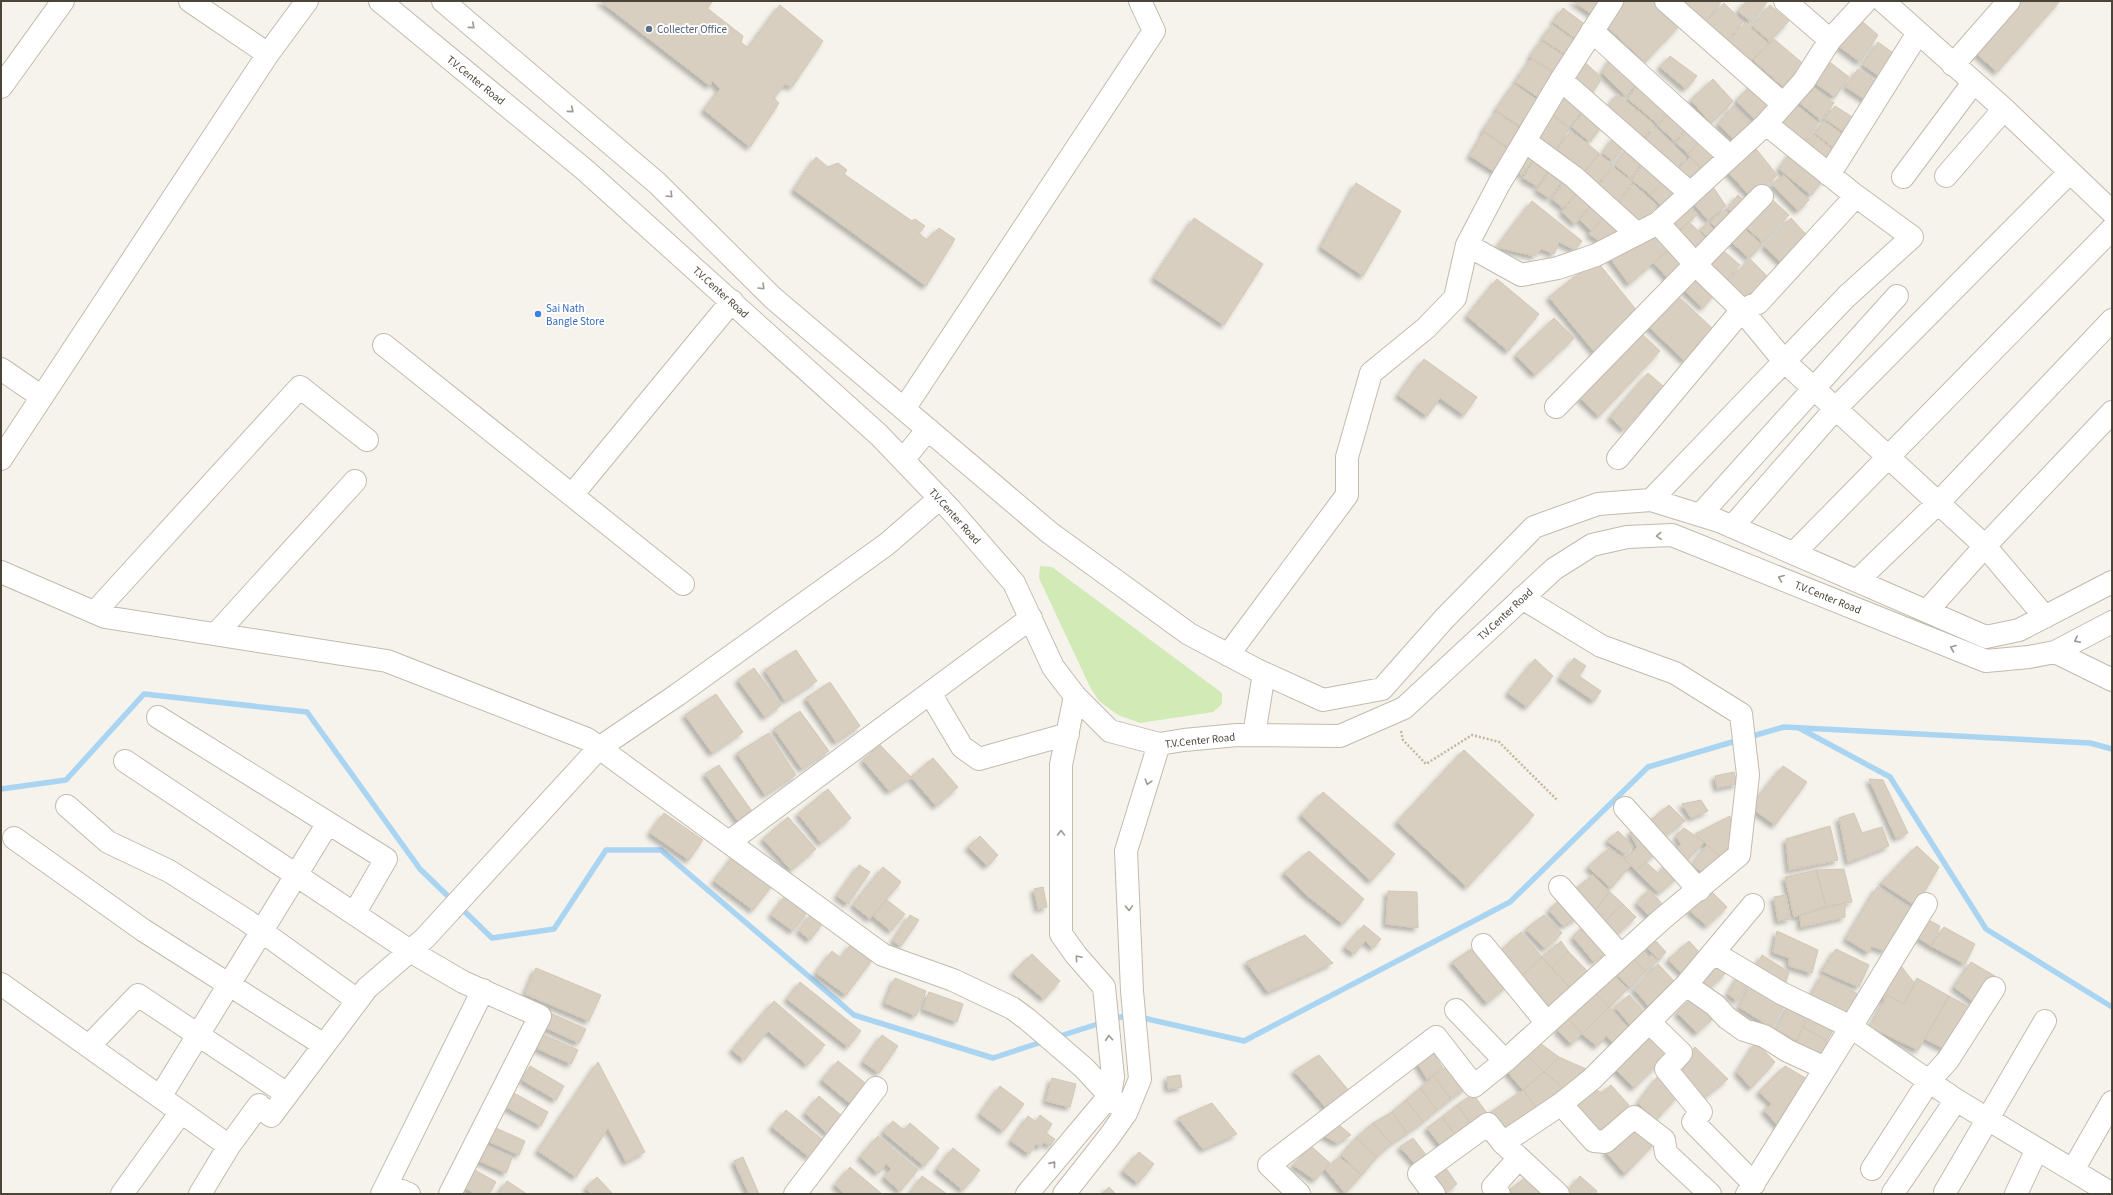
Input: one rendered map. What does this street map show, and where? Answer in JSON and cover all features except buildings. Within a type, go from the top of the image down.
[{"type":"street","points":[[1,87],[63,1]]},
{"type":"street","points":[[190,1],[268,54]]},
{"type":"street","points":[[1,459],[268,54],[307,1]]},
{"type":"street","name":"T.V.Center Road","points":[[380,1],[585,170],[879,435],[940,498],[1014,583],[1053,667],[1075,696],[1110,731],[1159,744],[1184,740],[1254,735],[1340,736],[1404,708],[1554,569],[1592,545],[1627,537],[1672,535],[1986,661],[2028,657],[2055,652],[2112,622]]},
{"type":"street","points":[[442,1],[658,183],[773,298],[1050,533],[1189,634],[1264,674],[1323,700],[1382,689],[1444,619],[1534,527],[1598,504],[1652,500],[1717,521],[1986,637],[2019,630],[2112,582]]},
{"type":"street","points":[[904,409],[1154,31],[1140,1]]},
{"type":"street","points":[[1228,655],[1348,495],[1347,457],[1371,374],[1426,328],[1455,298],[1467,245],[1499,184],[1561,80],[1612,1]]},
{"type":"street","points":[[1666,1],[1783,104]]},
{"type":"street","points":[[1785,1],[1830,40]]},
{"type":"street","points":[[1467,245],[1521,275],[1558,268],[1596,255],[1658,223],[1729,156],[1766,124],[1804,81],[1830,40],[1866,1]]},
{"type":"street","points":[[1883,1],[1973,83],[2004,109],[2112,212]]},
{"type":"street","points":[[1953,65],[2009,1]]},
{"type":"street","points":[[1592,31],[1729,156]]},
{"type":"street","points":[[1830,175],[1918,33]]},
{"type":"street","points":[[1561,80],[1690,193]]},
{"type":"street","points":[[1903,177],[1973,83]]},
{"type":"street","points":[[1946,176],[2004,109]]},
{"type":"street","points":[[1652,500],[1847,296],[1912,237],[1856,196],[1766,124]]},
{"type":"street","points":[[1525,141],[1574,177],[1637,234]]},
{"type":"street","points":[[1717,521],[1836,408],[2070,172]]},
{"type":"street","points":[[1556,407],[1762,196]]},
{"type":"street","points":[[1618,458],[1742,310],[1758,303],[1856,196]]},
{"type":"street","points":[[1658,223],[1696,265],[1742,310],[1784,361],[1985,546],[2045,617]]},
{"type":"street","points":[[676,251],[701,226]]},
{"type":"street","points":[[1794,553],[2112,229]]},
{"type":"street","points":[[1707,549],[1717,521],[1814,388],[1897,296]]},
{"type":"street","points":[[572,495],[732,302]]},
{"type":"street","points":[[1857,581],[1938,503],[2112,320]]},
{"type":"street","points":[[384,345],[683,584]]},
{"type":"street","points":[[1,369],[42,398]]},
{"type":"street","points":[[94,612],[300,387],[367,440]]},
{"type":"street","points":[[1927,611],[1985,546],[2112,412]]},
{"type":"street","points":[[904,460],[928,429]]},
{"type":"street","points":[[216,634],[355,481]]},
{"type":"street","points":[[200,1194],[229,1146],[259,1105],[271,1116],[367,988],[417,945],[501,856],[599,748],[677,695],[887,544],[940,498]]},
{"type":"street","points":[[1,572],[105,617],[387,661],[587,739],[883,955],[953,980],[1012,1008],[1084,1068],[1112,1086]]},
{"type":"street","points":[[1299,1194],[1269,1165],[1436,1037],[1474,1086],[1505,1061],[1662,919],[1739,856],[1748,775],[1741,714],[1675,673],[1601,646],[1522,598]]},
{"type":"street","points":[[729,842],[1031,618]]},
{"type":"street","points":[[2055,652],[2112,680]]},
{"type":"street","points":[[1254,735],[1264,674]]},
{"type":"street","points":[[930,693],[962,747],[979,759],[1068,734]]},
{"type":"street","points":[[1075,696],[1061,766],[1061,934],[1076,955],[1104,987],[1112,1086],[1126,1113]]},
{"type":"street","points":[[158,717],[386,859],[354,914]]},
{"type":"street","points":[[1064,1194],[1126,1113],[1140,1079],[1132,991],[1126,851],[1159,744]]},
{"type":"street","points":[[125,761],[354,914],[417,945],[463,982],[540,1016],[450,1194]]},
{"type":"street","points":[[67,806],[108,842],[169,871],[262,931],[357,1000]]},
{"type":"street","points":[[1625,808],[1699,890]]},
{"type":"street","points":[[160,1097],[328,823]]},
{"type":"street","points":[[14,838],[143,930],[324,1045]]},
{"type":"street","points":[[1560,886],[1621,956]]},
{"type":"street","points":[[1649,1022],[1681,1053],[1666,1069],[1701,1112],[1693,1122],[1751,1189],[1926,904]]},
{"type":"street","points":[[1503,1143],[1561,1104],[1592,1079],[1686,985],[1753,905]]},
{"type":"street","points":[[1483,945],[1547,1023]]},
{"type":"street","points":[[1708,959],[1719,956],[1781,993],[1851,1027],[1956,1100],[2037,1149],[2078,1181],[2112,1194]]},
{"type":"street","points":[[1,984],[229,1146]]},
{"type":"street","points":[[1686,985],[1715,1005],[1727,1018],[1744,1030],[1764,1036],[1788,1051],[1825,1068]]},
{"type":"street","points":[[1872,1169],[1929,1081],[1948,1060],[1994,988]]},
{"type":"street","points":[[410,1194],[384,1190],[483,990]]},
{"type":"street","points":[[89,1046],[138,995],[288,1094]]},
{"type":"street","points":[[1456,1010],[1505,1061]]},
{"type":"street","points":[[1945,1192],[2045,1021]]},
{"type":"street","points":[[1027,1194],[1112,1086]]},
{"type":"street","points":[[795,1194],[876,1088]]},
{"type":"street","points":[[1893,1193],[1956,1100]]},
{"type":"street","points":[[2078,1181],[2112,1102]]},
{"type":"street","points":[[1561,1104],[1594,1140],[1605,1142],[1634,1117],[1664,1140],[1666,1153],[1710,1194]]},
{"type":"street","points":[[122,1194],[181,1112]]},
{"type":"street","points":[[1434,1194],[1419,1174],[1488,1124],[1503,1143],[1558,1194]]},
{"type":"street","points":[[2016,1194],[2037,1149]]},
{"type":"street","points":[[1499,1194],[1493,1187],[1520,1158]]},
{"type":"path","points":[[1396,712],[1403,740],[1426,764],[1472,735],[1500,742],[1558,801]]},
{"type":"green space","points":[[1040,566],[1052,567],[1222,693],[1222,704],[1213,712],[1140,723],[1118,715],[1099,701],[1090,687],[1039,578]]},
{"type":"waterway","points":[[1,789],[66,780],[144,694],[307,712],[420,869],[453,901]]},
{"type":"waterway","points":[[1749,737],[1784,727],[2090,743],[2112,749]]},
{"type":"waterway","points":[[1799,728],[1890,777],[1986,929],[2112,1007]]},
{"type":"waterway","points":[[1139,1017],[1244,1041],[1510,902],[1648,767],[1739,740]]},
{"type":"waterway","points":[[460,907],[492,938],[554,929],[606,850],[661,850],[854,1015],[993,1058],[1045,1041]]},
{"type":"waterway","points":[[1112,1019],[1131,1015]]},
{"type":"waterway","points":[[1057,1037],[1104,1022]]},
{"type":"place","name":"Collecter Office","points":[[649,29]]},
{"type":"place","name":"Sai Nath Bangle Store","points":[[538,314]]}]
